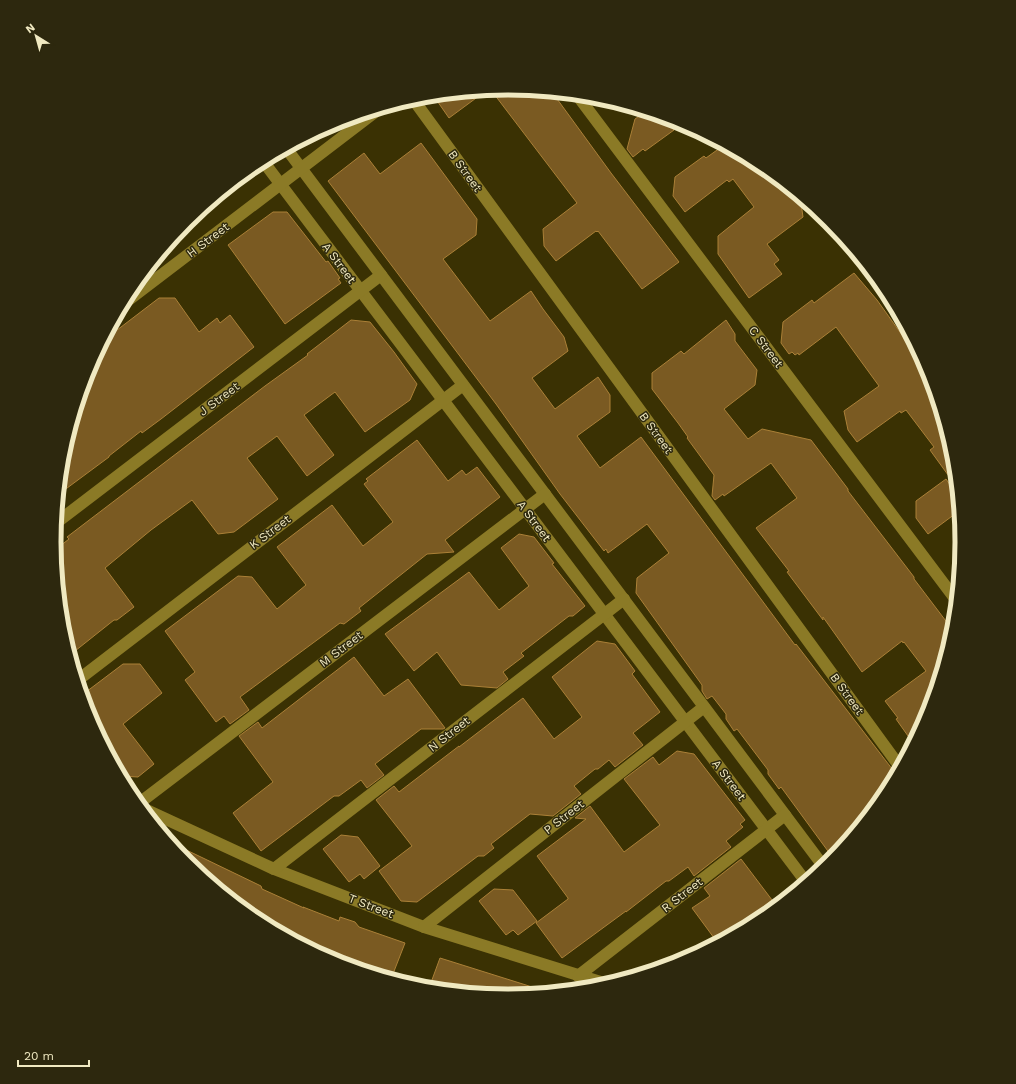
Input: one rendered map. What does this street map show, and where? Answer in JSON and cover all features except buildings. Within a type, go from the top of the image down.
[{"type":"street","name":"C Street","points":[[582,102],[952,594]]},
{"type":"street","name":"B Street","points":[[417,105],[897,763]]},
{"type":"street","points":[[298,171],[369,117]]},
{"type":"street","name":"A Street","points":[[289,153],[298,171],[381,275],[820,862]]},
{"type":"street","name":"A Street","points":[[267,166],[803,878]]},
{"type":"street","name":"H Street","points":[[136,295],[298,171]]},
{"type":"street","name":"J Street","points":[[62,519],[381,275]]},
{"type":"street","name":"K Street","points":[[82,677],[462,384]]},
{"type":"street","name":"M Street","points":[[143,800],[545,494]]},
{"type":"street","name":"N Street","points":[[274,869],[624,599]]},
{"type":"street","name":"P Street","points":[[424,927],[704,707]]},
{"type":"street","name":"T Street","points":[[152,813],[274,869],[424,927],[593,980]]},
{"type":"street","name":"R Street","points":[[578,976],[785,815]]}]
